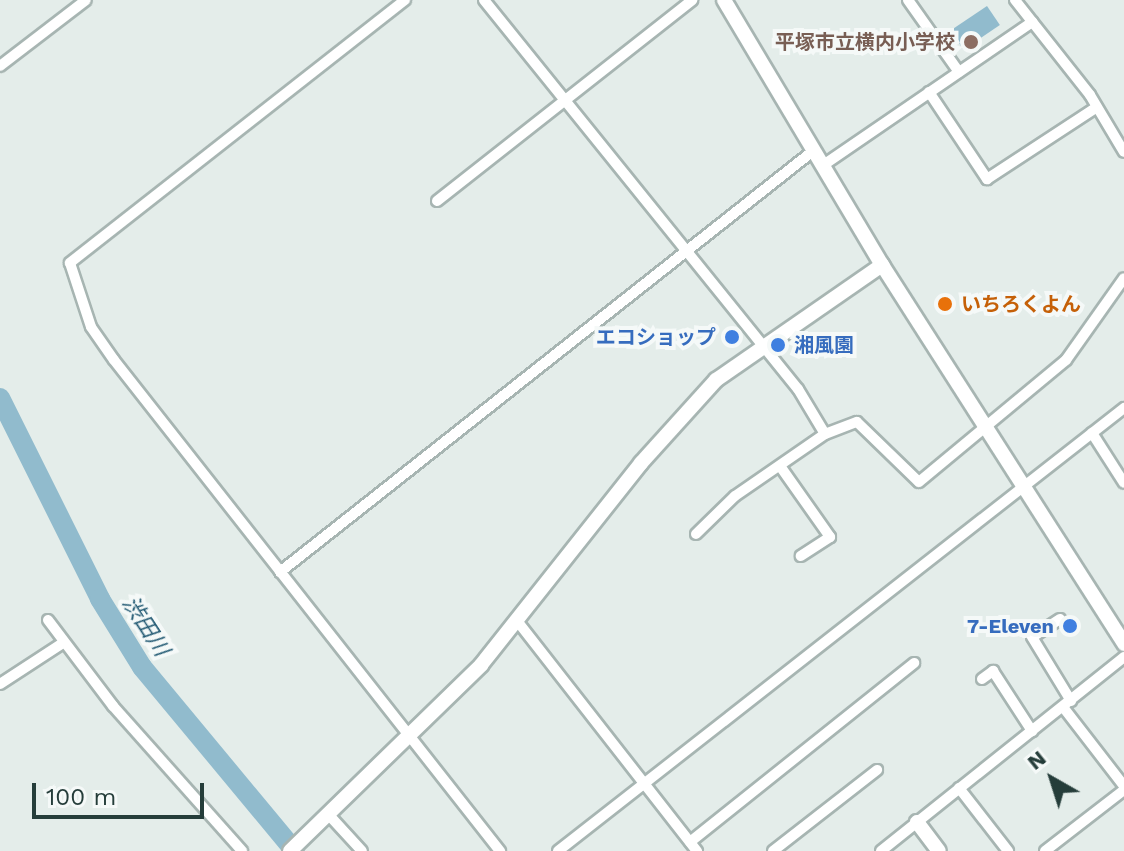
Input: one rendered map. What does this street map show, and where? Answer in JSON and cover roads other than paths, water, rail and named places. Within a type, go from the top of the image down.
[{"type":"street","points":[[0,66],[86,0]]},
{"type":"street","points":[[405,0],[70,263],[91,327],[500,851]]},
{"type":"street","points":[[484,0],[758,345],[798,389],[825,434]]},
{"type":"street","points":[[437,201],[692,0]]},
{"type":"street","points":[[724,0],[882,265],[1124,644]]},
{"type":"street","points":[[908,0],[959,72]]},
{"type":"street","points":[[1015,0],[1097,107],[1124,152]]},
{"type":"street","points":[[822,166],[1032,22]]},
{"type":"street","points":[[929,92],[987,179],[1097,107]]},
{"type":"street","points":[[280,572],[813,151]]},
{"type":"street","points":[[290,851],[518,622],[680,418],[758,345],[882,265]]},
{"type":"street","points":[[696,534],[735,496],[825,434],[857,422],[919,482],[1066,360],[1124,278]]},
{"type":"street","points":[[558,851],[1124,408]]},
{"type":"street","points":[[1092,433],[1124,483]]},
{"type":"street","points":[[780,466],[830,537],[801,556]]},
{"type":"street","points":[[1045,851],[1124,788],[1067,704],[1032,637],[1060,619]]},
{"type":"street","points":[[48,620],[63,643],[242,851]]},
{"type":"street","points":[[518,622],[694,846],[914,663]]},
{"type":"street","points":[[0,684],[63,643]]},
{"type":"street","points":[[881,851],[1124,657]]},
{"type":"street","points":[[982,679],[993,671],[1032,731]]},
{"type":"street","points":[[773,851],[877,770]]},
{"type":"street","points":[[959,788],[1008,851]]},
{"type":"street","points":[[327,816],[362,851]]},
{"type":"street","points":[[917,822],[939,851]]},
{"type":"water","points":[[987,6],[1000,25],[963,50],[951,31]]},
{"type":"waterway","name":"渋田川","points":[[0,398],[100,599],[142,667],[295,851]]},
{"type":"place","name":"平塚市立横内小学校","points":[[971,42]]},
{"type":"place","name":"いちろくよん","points":[[945,304]]},
{"type":"place","name":"エコショップ","points":[[732,337]]},
{"type":"place","name":"湘風園","points":[[778,345]]},
{"type":"place","name":"7-Eleven","points":[[1070,626]]}]
